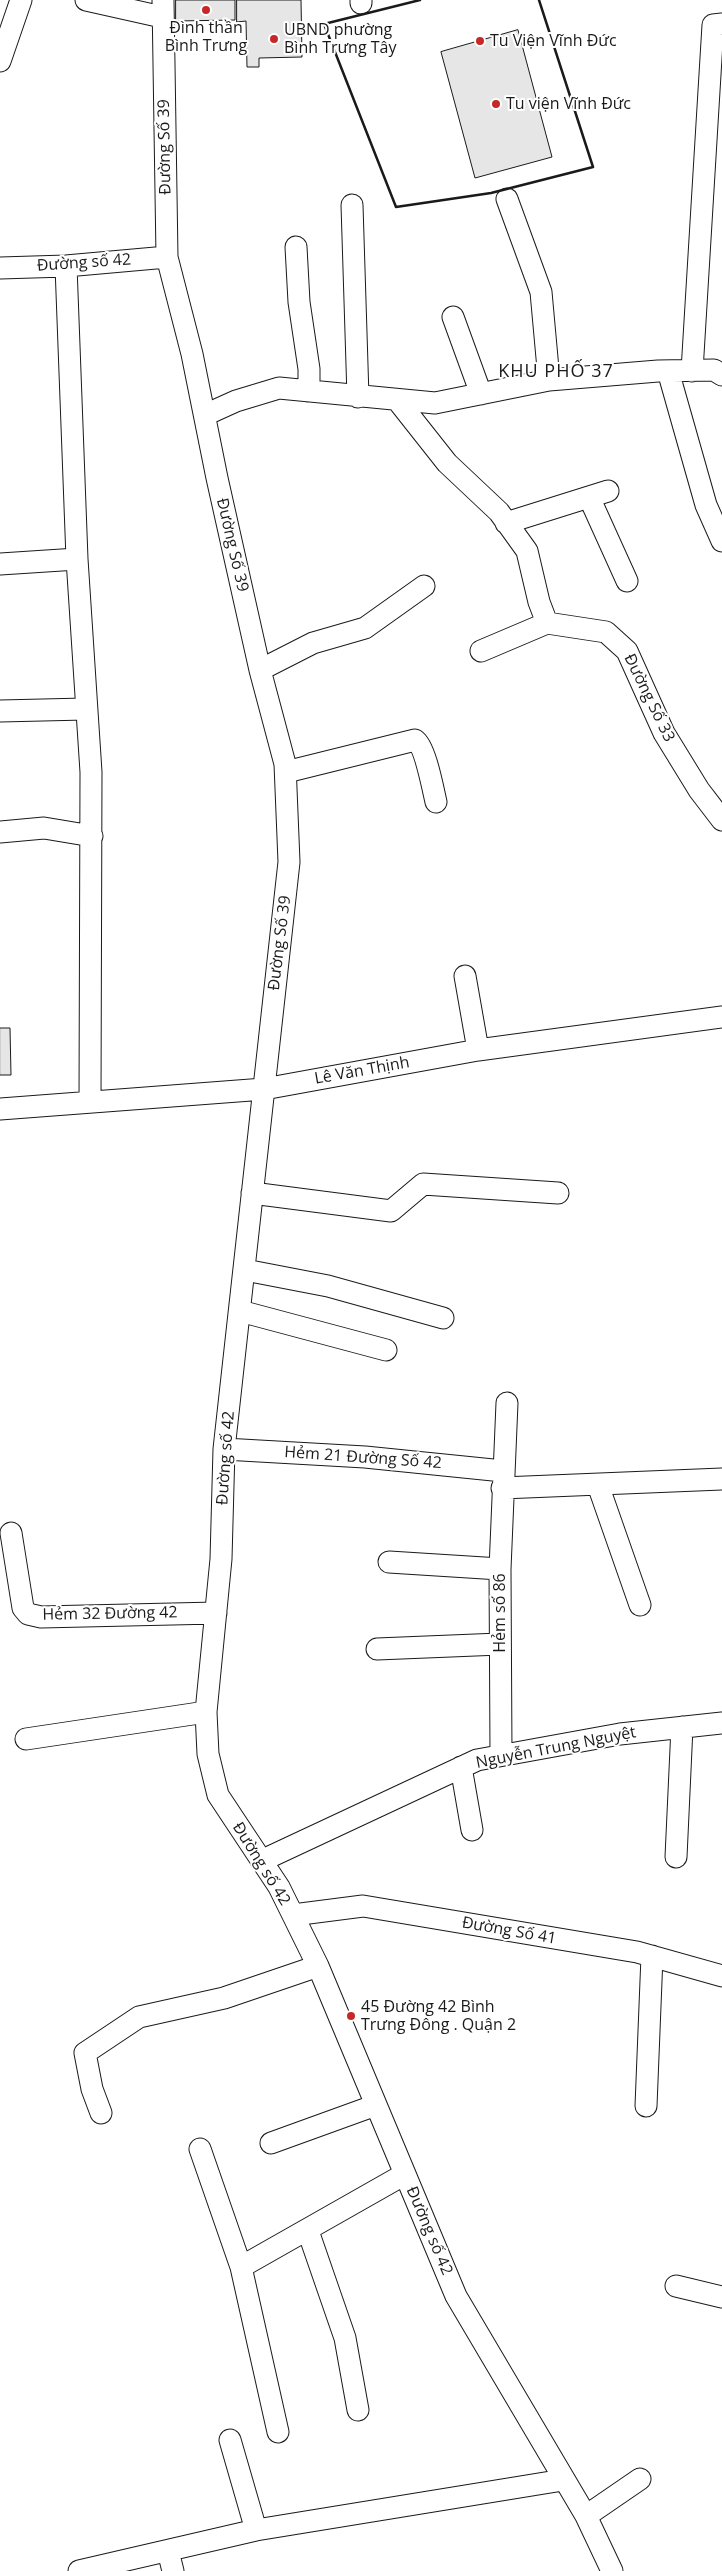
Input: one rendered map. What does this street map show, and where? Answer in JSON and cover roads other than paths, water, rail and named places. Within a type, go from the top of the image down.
[{"type":"street","points":[[0,61],[21,0]]},
{"type":"street","points":[[86,0],[162,8]]},
{"type":"street","name":"Đường Số 39","points":[[162,8],[167,257],[205,415],[217,478],[260,670],[286,772],[289,862],[264,1089]]},
{"type":"street","points":[[692,371],[713,25],[722,24]]},
{"type":"street","points":[[507,199],[540,292],[549,380]]},
{"type":"street","points":[[352,205],[358,397]]},
{"type":"street","points":[[296,247],[299,302],[309,369],[309,391]]},
{"type":"street","name":"Đường số 42","points":[[0,268],[66,266],[167,257]]},
{"type":"street","points":[[66,266],[77,560],[85,709],[91,772],[90,1101]]},
{"type":"street","points":[[453,317],[481,394]]},
{"type":"street","points":[[205,415],[236,401],[279,388],[398,401],[435,403],[549,380],[668,371],[714,370],[722,375]]},
{"type":"street","points":[[668,371],[706,505],[722,541]]},
{"type":"street","points":[[398,401],[447,462],[499,512],[527,551],[546,623],[481,651]]},
{"type":"street","points":[[506,523],[598,494],[627,581]]},
{"type":"street","points":[[0,564],[77,560]]},
{"type":"street","points":[[260,670],[313,643],[366,628],[424,586]]},
{"type":"street","name":"Đường Số 33","points":[[546,623],[606,632],[627,651],[664,733],[699,790],[722,820]]},
{"type":"street","points":[[0,711],[85,709]]},
{"type":"street","points":[[286,772],[415,740],[422,751],[436,802]]},
{"type":"street","points":[[0,832],[44,828],[92,836]]},
{"type":"street","points":[[465,976],[478,1050]]},
{"type":"street","name":"Lê Văn Thịnh","points":[[0,1109],[264,1089],[478,1050],[722,1017]]},
{"type":"street","name":"Đường số 42","points":[[264,1089],[224,1449],[221,1559],[206,1712],[208,1754],[218,1795],[279,1887],[318,1966],[456,2296],[586,2516],[612,2571]]},
{"type":"street","points":[[252,1193],[391,1211],[423,1184],[558,1193]]},
{"type":"street","points":[[245,1270],[328,1286],[444,1318]]},
{"type":"street","points":[[240,1311],[386,1350]]},
{"type":"street","name":"Hẻm số 86","points":[[501,1755],[500,1569],[502,1480],[507,1403]]},
{"type":"street","name":"Hẻm 21 Đường Số 42","points":[[224,1449],[365,1456],[502,1480],[598,1484],[722,1480]]},
{"type":"street","points":[[598,1484],[640,1605]]},
{"type":"street","name":"Hẻm 32 Đường 42","points":[[11,1533],[23,1608],[28,1614],[41,1617],[216,1613]]},
{"type":"street","points":[[389,1562],[500,1569]]},
{"type":"street","points":[[377,1649],[500,1644]]},
{"type":"street","points":[[26,1740],[206,1712]]},
{"type":"street","name":"Nguyễn Trung Nguyệt","points":[[261,1862],[477,1760],[620,1734],[722,1723]]},
{"type":"street","points":[[676,1857],[682,1727]]},
{"type":"street","points":[[461,1767],[472,1830]]},
{"type":"street","name":"Đường Số 41","points":[[293,1916],[363,1906],[652,1956],[722,1976]]},
{"type":"street","points":[[646,2106],[652,1956]]},
{"type":"street","points":[[102,2114],[92,2089],[85,2053],[139,2017],[224,1998],[318,1966]]},
{"type":"street","points":[[271,2142],[376,2105]]},
{"type":"street","points":[[200,2149],[241,2267],[278,2432]]},
{"type":"street","points":[[241,2267],[405,2174]]},
{"type":"street","points":[[308,2230],[345,2338],[358,2410]]},
{"type":"street","points":[[676,2286],[722,2297]]},
{"type":"street","points":[[230,2440],[256,2530]]},
{"type":"street","points":[[586,2516],[640,2479]]},
{"type":"street","points":[[79,2571],[171,2561],[256,2530],[563,2480]]},
{"type":"place","name":"Đình thần Bình Trưng","points":[[206,10]]},
{"type":"place","name":"UBND phường Bình Trưng Tây","points":[[274,39]]},
{"type":"place","name":"Tu Viện Vĩnh Đức","points":[[480,41]]},
{"type":"place","name":"Tu viện Vĩnh Đức","points":[[496,104]]},
{"type":"place","name":"45 Đường 42 Bình Trưng Đông . Quận 2","points":[[351,2016]]},
{"type":"district","name":"KHU PHỐ 37","points":[[556,372]]}]
